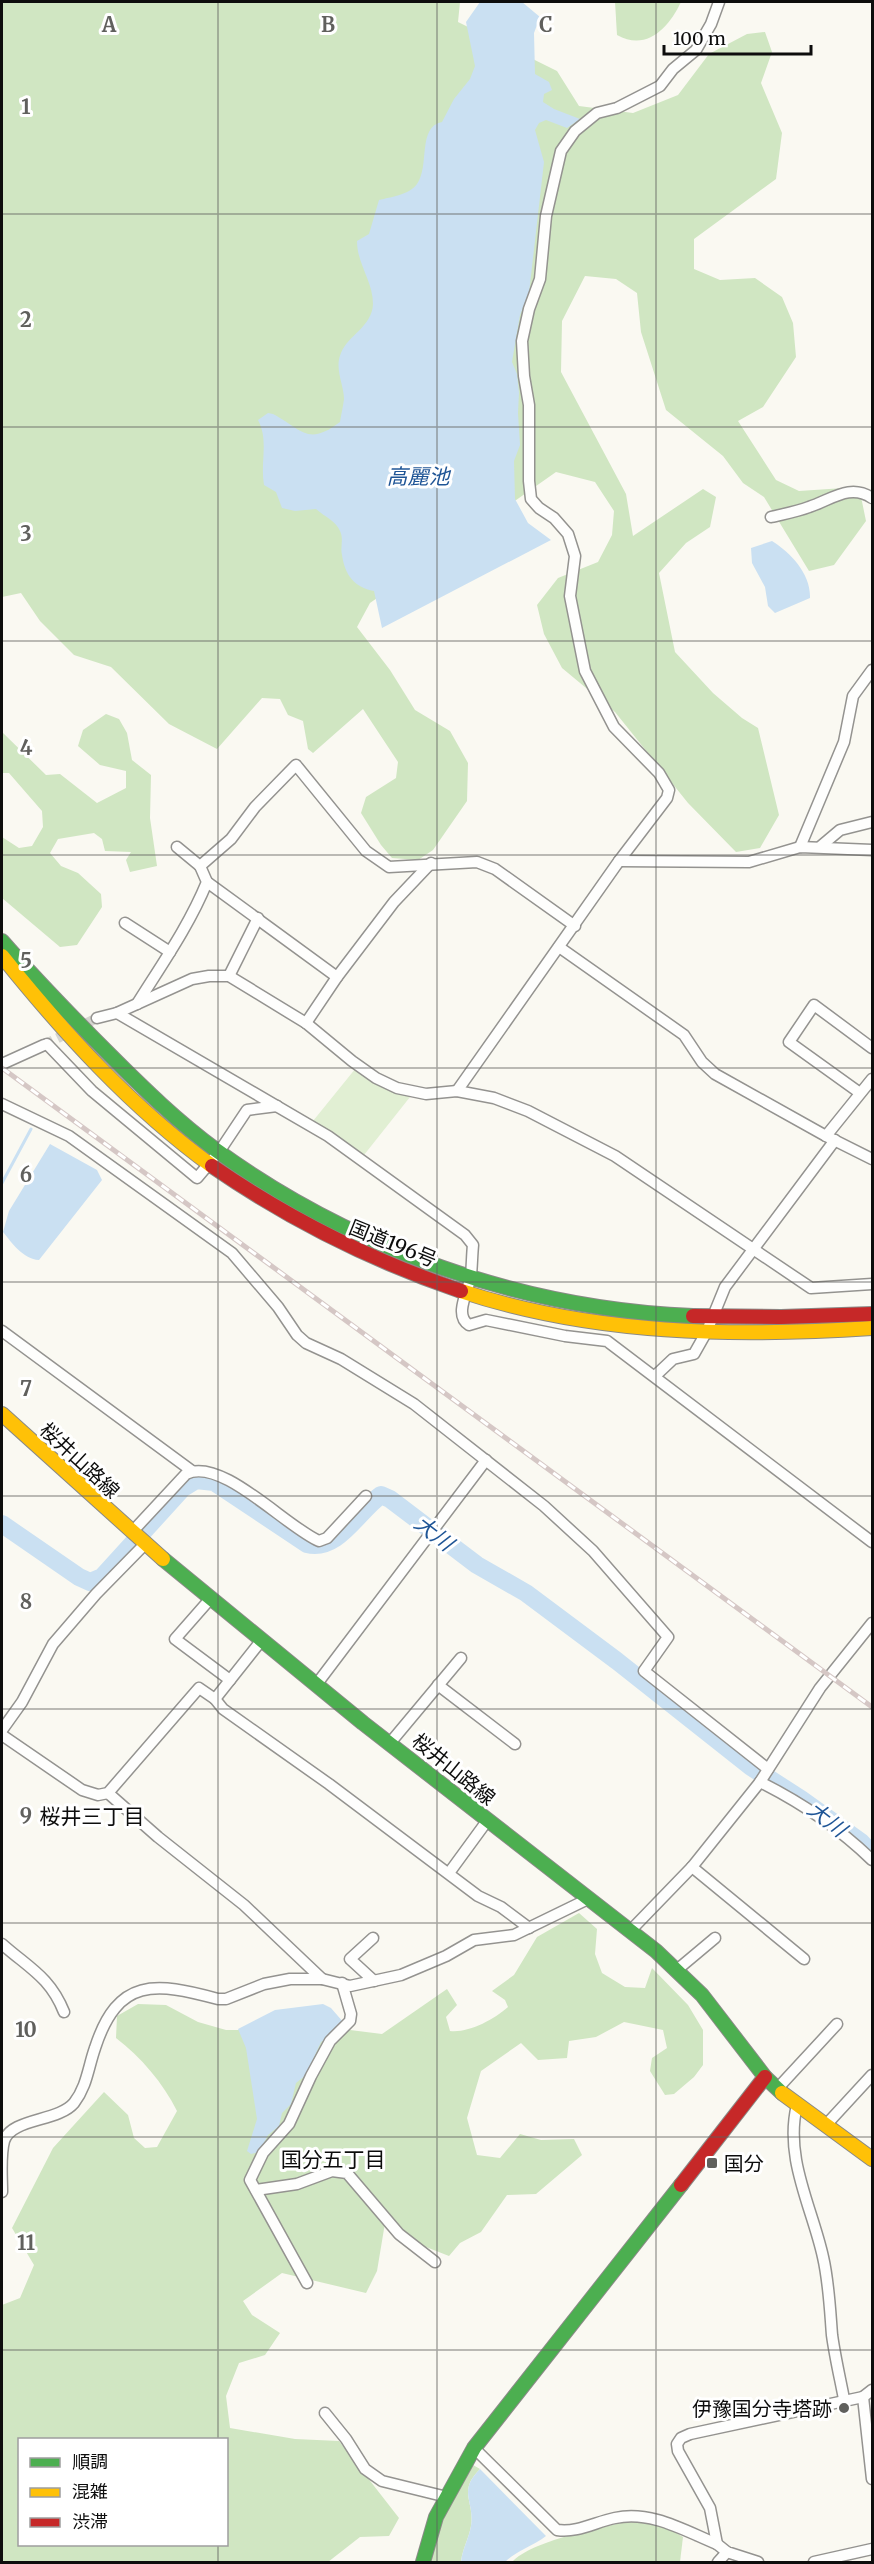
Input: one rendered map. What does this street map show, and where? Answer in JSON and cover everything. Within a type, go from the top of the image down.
[{"type":"main road","name":"国道196号","points":[[2,941],[34,979],[183,1124],[219,1152],[318,1213],[346,1227],[437,1265],[471,1276],[544,1296],[589,1305],[629,1311],[712,1317],[768,1318],[873,1314]]},
{"type":"main road","name":"国道196号","points":[[2,956],[40,1004],[111,1078],[142,1108],[209,1164],[319,1232],[391,1266],[466,1292],[549,1314],[650,1328],[706,1331],[828,1331],[873,1328]]},
{"type":"main road","name":"桜井山路線","points":[[2,1414],[99,1505],[261,1641],[487,1821],[588,1899],[632,1929],[678,1969],[777,2089],[873,2159]]},
{"type":"main road","points":[[423,2562],[436,2517],[474,2448],[765,2077]]},
{"type":"street","points":[[457,1091],[619,861],[667,798],[669,789],[659,773],[614,727],[585,671],[570,596],[575,556],[568,534],[554,518],[539,508],[531,499],[528,481],[529,405],[524,376],[522,341],[529,309],[540,279],[546,216],[561,151],[575,131],[597,113],[617,108],[660,86],[673,69],[696,50],[711,24],[719,2]]},
{"type":"street","points":[[771,517],[809,507],[850,492],[862,491],[873,498]]},
{"type":"street","points":[[800,847],[844,742],[853,696],[873,670]]},
{"type":"street","points":[[200,866],[231,839],[255,807],[296,765],[375,860],[389,867],[477,862],[495,869],[575,926]]},
{"type":"street","points":[[821,846],[840,830],[873,822]]},
{"type":"street","points":[[619,861],[749,862],[800,847],[821,846],[873,850]]},
{"type":"street","points":[[177,847],[200,866],[207,882],[288,939],[295,948],[337,976]]},
{"type":"street","points":[[306,1023],[337,976],[394,902],[432,863]]},
{"type":"street","points":[[137,1004],[184,930],[207,882]]},
{"type":"street","points":[[229,976],[258,918]]},
{"type":"street","points":[[125,923],[170,952]]},
{"type":"street","points":[[558,947],[684,1035],[702,1062],[715,1074],[873,1159]]},
{"type":"street","points":[[97,1018],[117,1013],[192,979],[210,975],[229,976],[306,1023],[360,1067],[397,1088],[426,1094],[457,1091],[494,1098],[569,1131],[615,1156],[810,1288],[873,1284]]},
{"type":"street","points":[[860,1093],[789,1042],[814,1005],[873,1048]]},
{"type":"street","points":[[117,1013],[277,1106],[362,1160],[465,1235],[473,1245],[471,1276],[461,1316],[464,1322],[469,1325],[486,1320],[565,1336],[607,1341],[873,1542]]},
{"type":"street","points":[[2,1064],[45,1045],[92,1091],[197,1178],[219,1152],[247,1110],[277,1106]]},
{"type":"street","points":[[655,1376],[673,1359],[694,1354],[725,1287],[831,1138],[860,1093],[873,1079]]},
{"type":"street","points":[[2,1104],[69,1137],[232,1253],[278,1307],[297,1335],[306,1343],[341,1359],[414,1404],[544,1506],[593,1551],[668,1637],[644,1671],[768,1769]]},
{"type":"street","points":[[2,1331],[192,1471],[220,1475],[319,1541],[327,1538],[366,1496]]},
{"type":"street","points":[[316,1685],[486,1460]]},
{"type":"street","points":[[132,1532],[186,1474],[192,1471]]},
{"type":"street","points":[[2,1730],[22,1702],[54,1644],[96,1594],[146,1543]]},
{"type":"street","points":[[211,1598],[175,1639],[230,1680]]},
{"type":"street","points":[[632,1929],[692,1867],[760,1782],[820,1688],[873,1623]]},
{"type":"street","points":[[215,1699],[261,1641]]},
{"type":"street","points":[[390,1743],[461,1658]]},
{"type":"street","points":[[438,1684],[515,1744]]},
{"type":"street","points":[[2,1735],[81,1790],[98,1795],[108,1793],[199,1688],[215,1699],[223,1709],[478,1896],[501,1907],[529,1928]]},
{"type":"street","points":[[760,1782],[792,1798],[873,1860]]},
{"type":"street","points":[[108,1793],[244,1905],[322,1979]]},
{"type":"street","points":[[449,1873],[487,1821]]},
{"type":"street","points":[[692,1867],[804,1959]]},
{"type":"street","points":[[2,2192],[4,2140],[14,2128],[67,2111],[84,2091],[94,2048],[108,2014],[125,1998],[145,1989],[168,1987],[218,2000],[264,1984],[290,1979],[322,1979],[350,1986],[374,1981],[423,1967],[474,1940],[514,1935],[588,1899]]},
{"type":"street","points":[[374,1938],[350,1959],[374,1981]]},
{"type":"street","points":[[678,1969],[715,1938]]},
{"type":"street","points":[[2,1944],[47,1981],[57,1994],[64,2012]]},
{"type":"street","points":[[307,2283],[250,2180],[263,2153],[289,2124],[330,2041],[350,2021],[351,2013],[342,1983]]},
{"type":"street","points":[[777,2089],[837,2024]]},
{"type":"street","points":[[825,2126],[873,2075]]},
{"type":"street","points":[[797,2105],[792,2124],[794,2152],[803,2192],[823,2257],[833,2338],[844,2399]]},
{"type":"street","points":[[256,2190],[297,2184],[332,2171],[347,2173],[399,2234],[435,2262]]},
{"type":"street","points":[[717,2544],[710,2508],[678,2451],[677,2444],[681,2438],[844,2399],[863,2397],[873,2390]]},
{"type":"street","points":[[863,2397],[873,2479]]},
{"type":"street","points":[[325,2413],[346,2439],[364,2469],[382,2481],[447,2497]]},
{"type":"street","points":[[474,2448],[557,2530],[568,2532],[616,2517],[648,2516],[717,2544],[727,2552],[758,2562]]},
{"type":"street","points":[[814,2562],[873,2549]]},
{"type":"street","points":[[718,2562],[727,2552]]},
{"type":"green space","points":[[2,2],[460,2],[458,22],[557,71],[579,106],[633,113],[678,95],[709,54],[747,34],[765,32],[772,52],[761,83],[782,133],[776,179],[694,239],[694,269],[720,280],[755,278],[782,297],[793,323],[796,357],[763,407],[738,421],[776,480],[799,491],[859,487],[866,521],[834,565],[809,571],[764,497],[743,483],[723,456],[666,410],[641,332],[637,293],[616,279],[585,276],[562,321],[561,372],[626,494],[633,536],[703,489],[716,497],[710,527],[686,543],[659,573],[675,652],[713,693],[742,718],[758,728],[779,815],[760,848],[736,852],[688,803],[615,712],[562,668],[544,634],[537,605],[558,578],[598,562],[612,535],[614,511],[595,482],[556,472],[370,603],[357,627],[390,670],[415,710],[450,731],[468,763],[467,801],[433,850],[418,860],[392,858],[361,813],[366,797],[396,778],[398,762],[363,709],[313,753],[308,749],[303,721],[288,715],[280,699],[262,698],[217,749],[169,724],[111,667],[74,655],[40,621],[21,593],[2,597]]},
{"type":"green space","points":[[615,2],[681,2],[663,28],[647,39],[638,41],[617,35]]},
{"type":"green space","points":[[106,714],[119,719],[127,733],[132,760],[151,775],[150,818],[157,866],[130,872],[126,860],[131,852],[105,851],[102,839],[94,833],[58,839],[50,853],[61,866],[78,873],[101,894],[102,907],[77,945],[60,947],[2,898],[2,837],[19,848],[32,846],[43,827],[42,811],[9,773],[2,773],[2,732],[46,775],[60,774],[97,803],[126,788],[126,771],[100,765],[78,746],[83,730]]},
{"type":"green space","points":[[360,1063],[392,1089],[410,1097],[364,1155],[313,1121]]},
{"type":"green space","points":[[579,1913],[597,1929],[595,1954],[602,1973],[625,1987],[645,1988],[652,1968],[688,2005],[703,2030],[703,2065],[694,2077],[674,2094],[665,2095],[650,2071],[652,2058],[667,2048],[663,2030],[624,2022],[596,2037],[569,2041],[567,2058],[538,2060],[521,2043],[481,2071],[467,2118],[477,2155],[500,2158],[520,2134],[541,2140],[574,2139],[582,2155],[536,2194],[507,2195],[481,2232],[460,2243],[449,2256],[426,2247],[385,2223],[377,2271],[366,2293],[282,2273],[243,2301],[252,2315],[280,2333],[265,2355],[239,2363],[226,2396],[230,2428],[295,2439],[339,2441],[399,2518],[389,2536],[360,2537],[328,2562],[2,2562],[2,2305],[20,2298],[34,2265],[12,2228],[53,2148],[104,2092],[128,2115],[134,2138],[145,2148],[157,2147],[177,2111],[151,2071],[116,2038],[117,2016],[138,2004],[166,2005],[198,2022],[226,2030],[350,2030],[382,2034],[447,1989],[457,2005],[446,2017],[450,2031],[457,2031],[473,2028],[488,2021],[508,2007],[505,2000],[492,1991],[514,1975],[537,1937]]},
{"type":"green space","points":[[473,2465],[480,2469],[469,2484],[468,2497],[472,2517],[461,2562],[427,2562],[448,2502]]},
{"type":"green space","points":[[647,2519],[658,2522],[683,2537],[680,2562],[512,2562],[522,2554],[555,2540],[616,2524]]},
{"type":"water","name":"高麗池","points":[[480,2],[522,2],[540,17],[534,33],[535,74],[549,82],[552,90],[544,94],[543,102],[580,119],[567,128],[546,120],[539,123],[535,130],[544,162],[529,293],[520,315],[512,362],[517,374],[519,393],[520,445],[514,461],[515,499],[528,523],[551,540],[382,628],[374,591],[356,583],[345,568],[341,534],[336,524],[316,509],[295,511],[282,508],[276,492],[264,485],[264,444],[258,420],[268,413],[273,414],[298,430],[312,434],[320,433],[340,422],[344,394],[339,359],[344,347],[369,319],[373,304],[357,241],[369,234],[379,200],[405,193],[417,184],[421,176],[429,131],[434,125],[442,122],[454,99],[470,79],[475,66],[466,22]]},
{"type":"water","points":[[772,541],[798,565],[807,581],[810,598],[775,613],[768,606],[765,587],[752,563],[751,548]]},
{"type":"water","points":[[50,1144],[97,1170],[102,1180],[39,1260],[23,1254],[3,1232],[9,1211]]},
{"type":"water","points":[[323,2004],[331,2008],[344,2023],[321,2042],[306,2075],[296,2083],[291,2104],[282,2113],[279,2126],[268,2135],[259,2152],[251,2154],[247,2151],[257,2119],[246,2048],[238,2029],[275,2010]]},
{"type":"water","points":[[480,2469],[546,2536],[505,2562],[461,2562],[472,2517],[468,2497],[469,2484]]},
{"type":"waterway","points":[[2,1183],[31,1129]]},
{"type":"waterway","name":"大川","points":[[2,1524],[79,1577],[90,1582],[102,1577],[183,1488],[196,1480],[214,1482],[307,1544],[318,1545],[338,1536],[381,1495],[390,1499],[477,1565],[526,1593],[617,1661],[751,1767],[861,1842],[872,1854]]},
{"type":"tunnel","points":[[44,1045],[97,1018]]},
{"type":"railway","points":[[2,1068],[872,1707]]},
{"type":"traffic: fast","points":[[2,941],[97,1042],[188,1128],[269,1186],[325,1217],[383,1245],[442,1268],[504,1287],[566,1301],[629,1311],[693,1316]]},
{"type":"traffic: fast","points":[[163,1559],[363,1723],[656,1951],[702,1995],[765,2077],[782,2093]]},
{"type":"traffic: fast","points":[[423,2562],[436,2517],[474,2448],[681,2185]]},
{"type":"traffic: slow","points":[[2,956],[100,1068],[154,1119],[212,1166]]},
{"type":"traffic: slow","points":[[461,1291],[511,1306],[562,1317],[665,1329],[769,1332],[872,1328]]},
{"type":"traffic: slow","points":[[2,1414],[163,1559]]},
{"type":"traffic: slow","points":[[782,2093],[872,2159]]},
{"type":"traffic: jam","points":[[212,1166],[271,1204],[332,1237],[396,1266],[461,1291]]},
{"type":"traffic: jam","points":[[693,1316],[781,1317],[872,1314]]},
{"type":"traffic: jam","points":[[681,2185],[765,2077]]},
{"type":"place","name":"国分","points":[[712,2163]]},
{"type":"place","name":"伊豫国分寺塔跡","points":[[844,2408]]},
{"type":"district","name":"桜井三丁目","points":[[92,1816]]},
{"type":"district","name":"国分五丁目","points":[[333,2159]]}]
